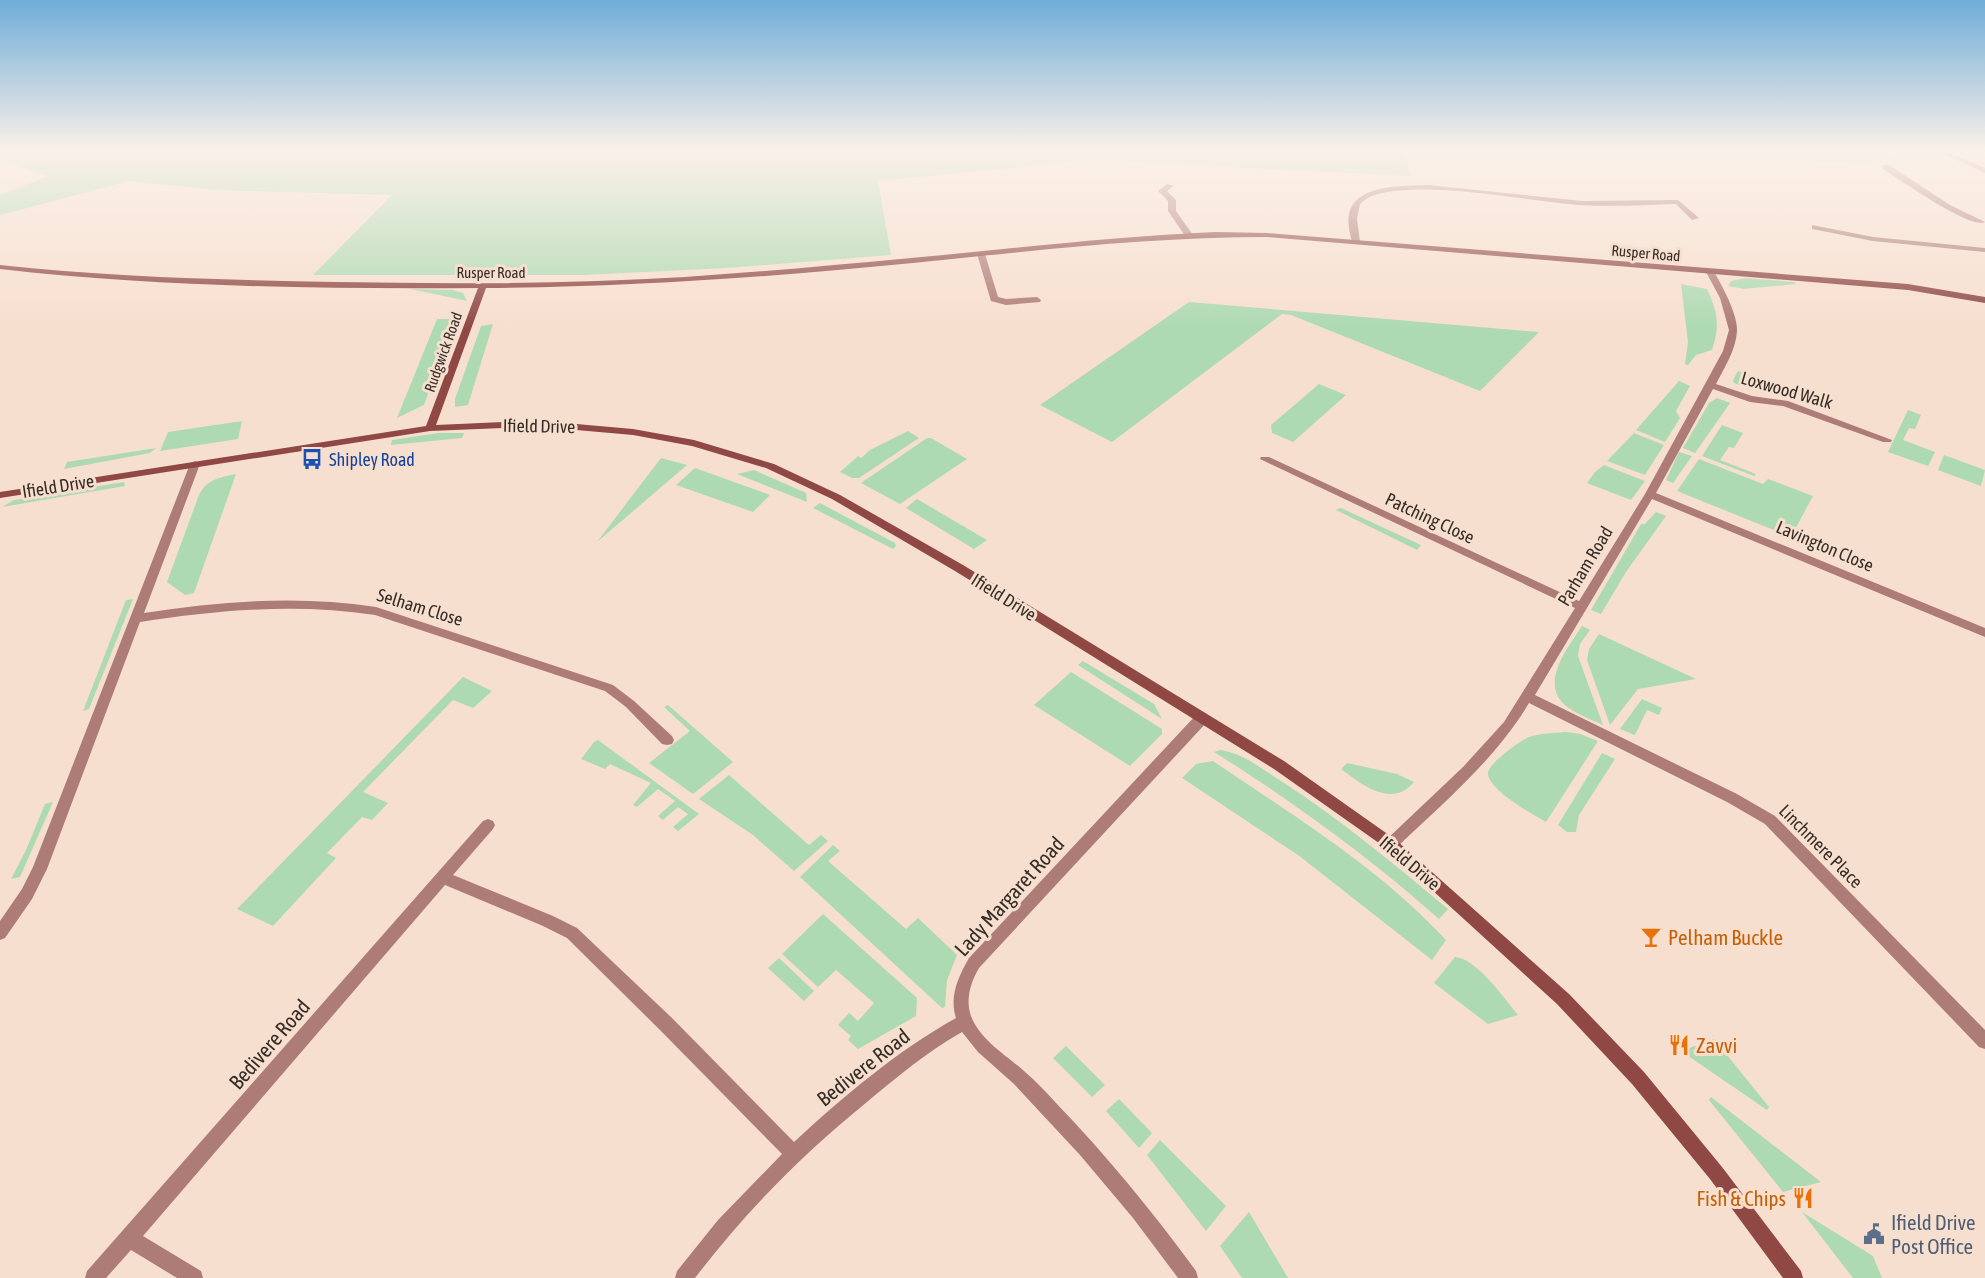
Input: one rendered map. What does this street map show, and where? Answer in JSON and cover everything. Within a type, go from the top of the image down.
[{"type":"street","points":[[1172,210],[1189,235]]},
{"type":"street","points":[[1353,210],[1356,242]]},
{"type":"street","points":[[1686,210],[1695,218]]},
{"type":"street","points":[[1953,210],[1984,224]]},
{"type":"street","points":[[1815,227],[1873,239],[1985,250]]},
{"type":"street","name":"Rusper Road","points":[[0,267],[133,279],[483,286],[618,283],[1189,235],[1267,235],[1908,287],[1985,300]]},
{"type":"street","points":[[981,254],[994,299],[1006,302],[1037,300]]},
{"type":"street","name":"Parham Road","points":[[1391,844],[1489,750],[1509,726],[1650,494],[1711,385],[1725,358],[1733,330],[1724,298],[1710,272]]},
{"type":"street","name":"Rudgwick Road","points":[[430,428],[483,286]]},
{"type":"street","name":"Loxwood Walk","points":[[1711,385],[1750,399],[1785,404],[1887,440]]},
{"type":"street","name":"Ifield Drive","points":[[0,495],[430,428],[527,425],[622,430],[694,444],[770,466],[826,492],[911,539],[1279,765],[1391,844],[1556,992],[1630,1070],[1716,1173],[1790,1277]]},
{"type":"street","name":"Patching Close","points":[[1265,459],[1580,606]]},
{"type":"street","points":[[0,933],[27,894],[40,869],[195,464]]},
{"type":"street","name":"Lavington Close","points":[[1650,494],[1985,633]]},
{"type":"street","name":"Selham Close","points":[[135,619],[212,607],[280,602],[337,605],[376,611],[609,688],[630,704],[667,740]]},
{"type":"street","name":"Linchmere Place","points":[[1528,698],[1684,774],[1770,820],[1985,1041]]},
{"type":"street","name":"Lady Margaret Road","points":[[1189,1278],[1130,1199],[1078,1138],[1020,1078],[985,1050],[965,1022],[960,1000],[964,980],[974,963],[1202,718]]},
{"type":"street","name":"Bedivere Road","points":[[94,1278],[488,825]]},
{"type":"street","points":[[443,878],[572,933],[666,1024],[793,1153]]},
{"type":"street","name":"Bedivere Road","points":[[684,1278],[737,1211],[793,1153],[901,1063],[965,1022]]},
{"type":"street","points":[[129,1238],[194,1278]]},
{"type":"green space","points":[[0,210],[20,210],[0,215]]},
{"type":"green space","points":[[378,210],[883,210],[891,255],[726,268],[585,275],[313,275]]},
{"type":"green space","points":[[1745,278],[1796,284],[1744,289],[1728,286],[1731,281]]},
{"type":"green space","points":[[1681,284],[1707,289],[1717,319],[1712,350],[1696,355],[1688,365],[1685,364],[1688,342]]},
{"type":"green space","points":[[410,289],[453,290],[463,293],[467,301]]},
{"type":"green space","points":[[1189,302],[1539,332],[1480,391],[1291,315],[1282,314],[1112,442],[1040,405]]},
{"type":"green space","points":[[437,319],[455,319],[424,405],[397,418]]},
{"type":"green space","points":[[493,324],[468,405],[455,407],[455,399],[481,326]]},
{"type":"green space","points":[[1738,371],[1764,380],[1758,389],[1751,390],[1734,383],[1733,380]]},
{"type":"green space","points":[[1679,381],[1690,386],[1676,411],[1680,418],[1665,442],[1636,430]]},
{"type":"green space","points":[[1319,384],[1346,395],[1293,442],[1272,433],[1271,425]]},
{"type":"green space","points":[[1717,398],[1730,403],[1695,453],[1683,448],[1709,403]]},
{"type":"green space","points":[[1908,410],[1921,415],[1915,429],[1909,428],[1903,440],[1935,452],[1928,466],[1888,452]]},
{"type":"green space","points":[[242,421],[238,439],[160,451],[168,432]]},
{"type":"green space","points":[[1722,425],[1743,433],[1734,448],[1729,447],[1720,460],[1756,474],[1754,476],[1702,456]]},
{"type":"green space","points":[[908,431],[919,438],[859,478],[852,478],[840,472],[858,456],[861,458],[870,450]]},
{"type":"green space","points":[[439,433],[464,433],[462,438],[391,445],[392,440]]},
{"type":"green space","points":[[1634,433],[1664,445],[1645,475],[1607,461]]},
{"type":"green space","points":[[927,438],[931,438],[967,459],[900,504],[861,483]]},
{"type":"green space","points":[[156,448],[150,453],[64,469],[67,462]]},
{"type":"green space","points":[[1679,452],[1692,456],[1673,483],[1666,480]]},
{"type":"green space","points":[[1944,455],[1985,470],[1981,486],[1938,470]]},
{"type":"green space","points":[[661,458],[687,465],[597,542]]},
{"type":"green space","points":[[1699,459],[1763,484],[1768,479],[1813,496],[1791,537],[1677,491]]},
{"type":"green space","points":[[1604,465],[1645,481],[1631,500],[1587,483]]},
{"type":"green space","points":[[695,468],[770,495],[753,512],[676,485]]},
{"type":"green space","points":[[754,470],[806,493],[807,502],[737,474]]},
{"type":"green space","points":[[236,474],[194,593],[185,595],[167,582],[199,495],[210,483]]},
{"type":"green space","points":[[124,482],[125,486],[2,507],[14,500]]},
{"type":"green space","points":[[917,499],[987,540],[974,549],[906,508]]},
{"type":"green space","points":[[820,503],[895,543],[896,546],[893,549],[813,508]]},
{"type":"green space","points":[[1340,508],[1421,545],[1417,550],[1336,510]]},
{"type":"green space","points":[[1656,512],[1666,516],[1626,572],[1601,614],[1591,610],[1641,524],[1645,524]]},
{"type":"green space","points":[[133,599],[89,709],[83,711],[126,600]]},
{"type":"green space","points":[[1582,626],[1590,630],[1580,644],[1578,656],[1603,725],[1569,708],[1560,699],[1555,689],[1558,667]]},
{"type":"green space","points":[[1599,634],[1696,679],[1638,689],[1610,725],[1587,660],[1589,649]]},
{"type":"green space","points":[[1083,661],[1154,704],[1162,719],[1078,665]]},
{"type":"green space","points":[[1071,672],[1162,729],[1162,734],[1130,766],[1034,705]]},
{"type":"green space","points":[[463,677],[492,691],[473,708],[453,700],[363,792],[388,803],[372,820],[362,817],[327,853],[336,858],[273,926],[237,909]]},
{"type":"green space","points":[[1642,699],[1662,708],[1659,715],[1647,710],[1635,735],[1620,729]]},
{"type":"green space","points":[[668,705],[733,762],[693,794],[649,763],[690,731],[664,707]]},
{"type":"green space","points":[[1566,732],[1580,734],[1598,741],[1546,822],[1504,795],[1490,781],[1488,774],[1498,759],[1525,739]]},
{"type":"green space","points":[[598,740],[699,814],[678,831],[673,827],[688,814],[678,807],[663,820],[658,816],[675,801],[658,789],[637,807],[633,805],[651,783],[610,764],[605,769],[581,759]]},
{"type":"green space","points":[[1220,750],[1237,754],[1252,762],[1303,796],[1366,842],[1448,909],[1439,919],[1330,831],[1273,790],[1214,752]]},
{"type":"green space","points":[[1602,753],[1615,759],[1579,815],[1576,832],[1567,832],[1558,825]]},
{"type":"green space","points":[[1213,761],[1335,844],[1393,889],[1446,940],[1432,960],[1298,855],[1182,778],[1196,764]]},
{"type":"green space","points":[[1347,763],[1397,774],[1414,782],[1405,790],[1387,794],[1367,787],[1341,769]]},
{"type":"green space","points":[[729,775],[809,845],[821,835],[828,841],[794,871],[753,835],[699,799]]},
{"type":"green space","points":[[53,802],[20,877],[11,879],[45,804]]},
{"type":"green space","points":[[833,845],[840,851],[828,861],[906,929],[918,918],[957,955],[947,980],[945,1007],[942,1008],[800,877]]},
{"type":"green space","points":[[823,914],[917,998],[916,1016],[858,1049],[848,1040],[851,1036],[838,1025],[849,1013],[858,1021],[874,1003],[836,970],[818,987],[782,954]]},
{"type":"green space","points":[[1455,957],[1472,964],[1481,972],[1518,1015],[1488,1024],[1434,983]]},
{"type":"green space","points":[[779,958],[814,991],[804,1001],[768,968]]},
{"type":"green space","points":[[1714,1039],[1769,1107],[1767,1110],[1681,1051]]},
{"type":"green space","points":[[1066,1046],[1105,1085],[1092,1097],[1053,1058]]},
{"type":"green space","points":[[1711,1097],[1821,1182],[1783,1192],[1709,1100]]},
{"type":"green space","points":[[1119,1099],[1152,1133],[1139,1148],[1106,1111]]},
{"type":"green space","points":[[1160,1140],[1226,1206],[1206,1231],[1147,1155]]},
{"type":"green space","points":[[1249,1212],[1288,1278],[1242,1278],[1220,1246]]},
{"type":"green space","points":[[1802,1212],[1873,1256],[1882,1278],[1853,1278]]},
{"type":"place","name":"Shipley Road","points":[[312,459]]},
{"type":"place","name":"Pelham Buckle","points":[[1651,937]]},
{"type":"place","name":"Zavvi","points":[[1679,1045]]},
{"type":"place","name":"Fish & Chips","points":[[1803,1198]]},
{"type":"place","name":"Ifield Drive Post Office","points":[[1874,1234]]}]
